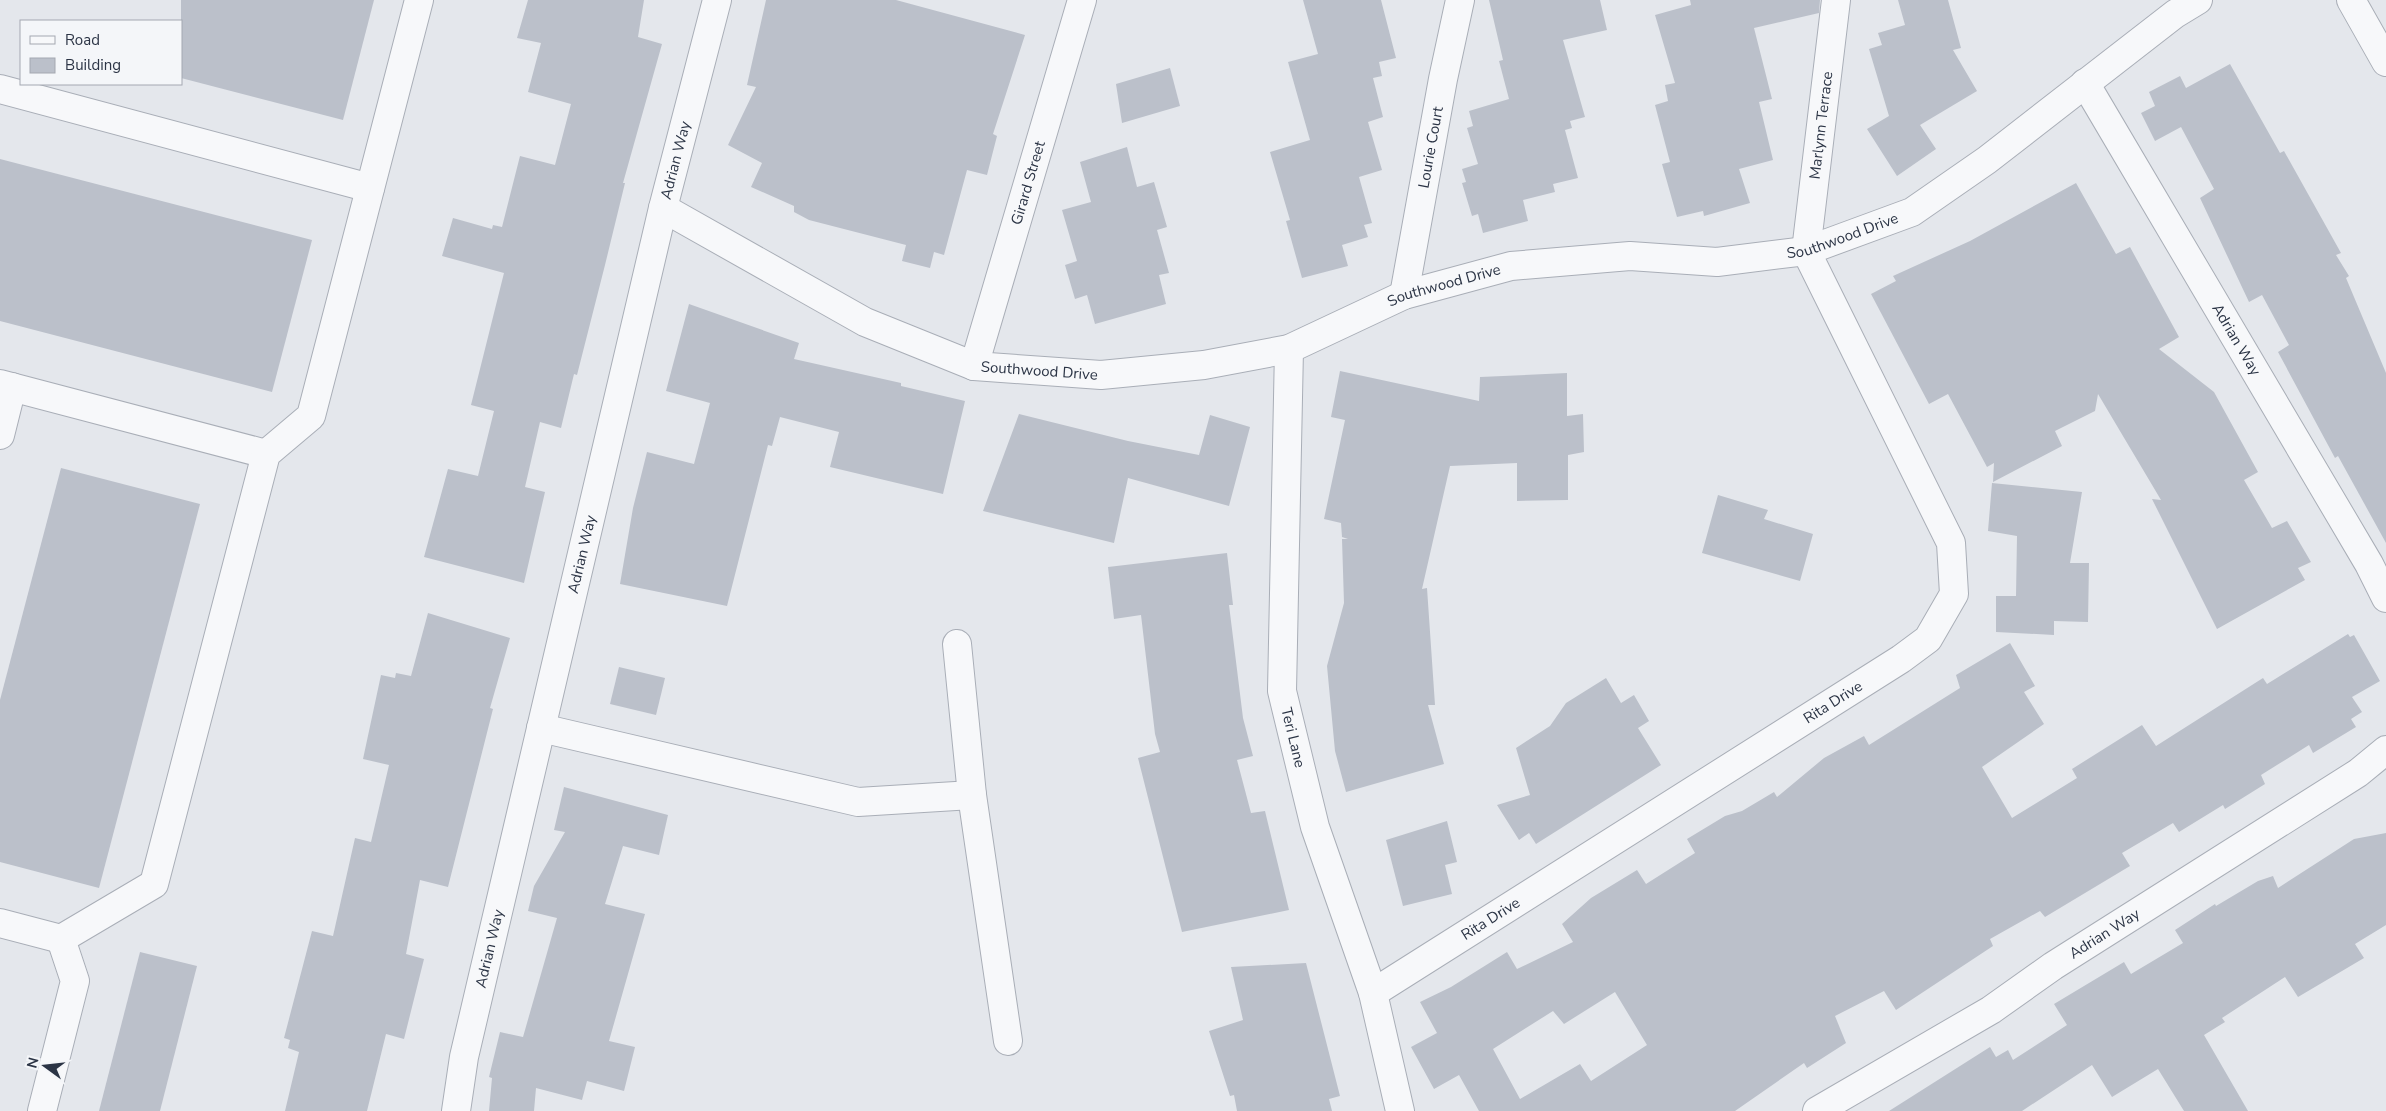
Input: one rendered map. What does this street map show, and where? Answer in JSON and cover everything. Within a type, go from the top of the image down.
[{"type":"street","points":[[0,923],[61,939],[154,884],[266,454],[311,416],[419,0]]},
{"type":"street","name":"Adrian Way","points":[[456,1111],[464,1057],[663,208],[717,0]]},
{"type":"street","name":"Girard Street","points":[[974,366],[1082,0]]},
{"type":"street","name":"Lourie Court","points":[[1404,295],[1443,79],[1460,0]]},
{"type":"street","name":"Marlynn Terrace","points":[[1806,251],[1836,0]]},
{"type":"street","name":"Southwood Drive","points":[[663,208],[865,322],[974,366],[1101,376],[1204,365],[1289,349],[1404,295],[1511,266],[1630,256],[1717,262],[1806,251],[1912,212],[1987,160],[2174,14],[2198,0]]},
{"type":"street","points":[[2351,0],[2386,62]]},
{"type":"street","name":"Adrian Way","points":[[2085,83],[2364,556],[2386,598]]},
{"type":"street","points":[[0,90],[370,188]]},
{"type":"street","name":"Rita Drive","points":[[1373,992],[1901,659],[1928,639],[1954,594],[1951,543],[1806,251]]},
{"type":"street","name":"Teri Lane","points":[[1289,349],[1282,691],[1315,827],[1373,992],[1400,1111]]},
{"type":"street","points":[[0,435],[6,386],[266,454]]},
{"type":"street","points":[[957,644],[972,795],[1008,1041]]},
{"type":"street","points":[[541,728],[858,802],[972,795]]},
{"type":"street","name":"Adrian Way","points":[[1817,1111],[1991,1010],[2053,966],[2358,773],[2386,750]]},
{"type":"street","points":[[42,1111],[75,981],[61,939]]},
{"type":"building","points":[[181,0],[374,0],[343,120],[182,78]]},
{"type":"building","points":[[528,0],[644,0],[638,37],[662,44],[623,183],[625,183],[605,265],[577,375],[574,374],[561,428],[540,422],[525,487],[545,492],[524,583],[424,557],[448,469],[478,476],[494,411],[471,405],[504,273],[442,256],[453,218],[492,229],[493,225],[502,227],[520,156],[555,165],[571,104],[528,92],[541,43],[517,38]]},
{"type":"building","points":[[766,0],[896,0],[1025,35],[993,134],[997,136],[987,175],[967,170],[944,255],[934,252],[930,268],[902,261],[906,245],[809,220],[794,212],[794,206],[751,187],[762,163],[728,145],[756,87],[747,85]]},
{"type":"building","points":[[1303,0],[1381,0],[1396,58],[1379,62],[1382,76],[1373,78],[1383,117],[1368,122],[1382,170],[1359,177],[1372,223],[1364,225],[1368,237],[1342,245],[1348,266],[1302,278],[1286,221],[1290,220],[1270,152],[1310,140],[1288,62],[1318,54]]},
{"type":"building","points":[[1489,0],[1600,0],[1607,30],[1563,40],[1585,117],[1570,121],[1572,128],[1565,130],[1578,178],[1553,184],[1555,192],[1523,200],[1528,221],[1483,233],[1478,214],[1472,216],[1462,183],[1466,182],[1462,169],[1478,164],[1467,128],[1473,126],[1469,111],[1509,99],[1499,61],[1503,60]]},
{"type":"building","points":[[1690,0],[1820,0],[1819,13],[1754,28],[1772,99],[1759,102],[1773,160],[1739,169],[1750,203],[1704,216],[1703,211],[1677,217],[1662,164],[1670,162],[1655,105],[1668,101],[1665,85],[1675,83],[1655,15],[1691,5]]},
{"type":"building","points":[[1898,0],[1948,0],[1961,48],[1953,50],[1977,91],[1920,125],[1936,149],[1897,176],[1867,129],[1889,116],[1869,49],[1882,45],[1878,33],[1905,25]]},
{"type":"building","points":[[2230,64],[2280,153],[2284,151],[2341,253],[2336,255],[2349,276],[2346,278],[2386,373],[2386,543],[2338,456],[2335,458],[2278,352],[2289,345],[2262,295],[2249,302],[2200,198],[2214,189],[2181,127],[2155,141],[2141,113],[2155,106],[2149,92],[2180,76],[2186,88]]},
{"type":"building","points":[[1170,68],[1180,106],[1122,123],[1116,84]]},
{"type":"building","points":[[1127,147],[1137,187],[1154,182],[1167,227],[1157,230],[1169,273],[1159,275],[1166,304],[1095,324],[1087,295],[1075,299],[1065,265],[1077,261],[1062,210],[1091,202],[1080,162]]},
{"type":"building","points":[[0,159],[312,240],[272,392],[0,321]]},
{"type":"building","points":[[2076,183],[2116,254],[2130,247],[2179,337],[2159,349],[2214,392],[2258,472],[2244,480],[2272,528],[2287,521],[2311,562],[2298,568],[2305,580],[2217,629],[2152,499],[2161,500],[2098,394],[2095,411],[2055,431],[2062,446],[1993,482],[1994,463],[1987,467],[1948,394],[1929,404],[1871,294],[1896,281],[1893,276],[1970,241]]},
{"type":"building","points":[[689,304],[799,343],[794,359],[901,383],[901,386],[965,401],[943,494],[830,467],[839,432],[780,417],[772,446],[768,445],[727,606],[620,584],[633,508],[647,452],[694,464],[710,403],[666,391]]},
{"type":"building","points":[[1340,371],[1479,401],[1480,377],[1567,373],[1567,416],[1583,414],[1584,452],[1568,455],[1568,500],[1517,501],[1517,463],[1450,466],[1422,589],[1427,588],[1435,705],[1428,705],[1444,764],[1346,792],[1335,751],[1327,666],[1344,603],[1342,539],[1348,539],[1342,537],[1341,523],[1324,519],[1345,420],[1331,417]]},
{"type":"building","points":[[1019,414],[1128,441],[1199,455],[1210,415],[1250,427],[1229,506],[1128,478],[1114,543],[983,511]]},
{"type":"building","points":[[61,468],[200,504],[99,888],[0,862],[0,700]]},
{"type":"building","points":[[1992,483],[2082,492],[2070,563],[2089,563],[2088,622],[2054,621],[2054,635],[1996,632],[1996,596],[2016,596],[2017,536],[1988,531]]},
{"type":"building","points":[[1718,495],[1768,510],[1764,519],[1813,534],[1800,581],[1702,553]]},
{"type":"building","points":[[1227,553],[1233,605],[1229,605],[1243,718],[1253,756],[1237,760],[1251,813],[1265,811],[1289,910],[1182,932],[1138,758],[1160,752],[1155,734],[1141,615],[1114,619],[1108,567]]},
{"type":"building","points":[[428,613],[510,638],[490,708],[493,709],[448,887],[420,880],[406,954],[424,959],[404,1039],[386,1034],[367,1111],[285,1111],[299,1052],[288,1048],[290,1040],[284,1038],[312,931],[333,936],[355,838],[371,842],[389,765],[363,759],[381,675],[395,678],[396,673],[411,676]]},
{"type":"building","points":[[2348,634],[2350,637],[2354,635],[2380,681],[2352,697],[2362,712],[2351,719],[2356,727],[2313,753],[2309,745],[2261,775],[2265,784],[2225,809],[2223,805],[2179,832],[2173,823],[2122,853],[2130,866],[2045,917],[2040,911],[1990,939],[1993,946],[1896,1010],[1884,991],[1835,1016],[1846,1043],[1807,1068],[1804,1063],[1735,1111],[1479,1111],[1459,1075],[1434,1089],[1411,1047],[1437,1033],[1420,1002],[1451,987],[1507,952],[1517,969],[1573,942],[1562,924],[1591,898],[1637,870],[1646,884],[1695,853],[1687,839],[1725,816],[1742,811],[1774,792],[1777,797],[1824,758],[1864,736],[1869,745],[1960,688],[1956,675],[2010,643],[2035,686],[2024,692],[2044,724],[1982,767],[2012,818],[2077,778],[2072,769],[2142,725],[2156,746],[2263,678],[2267,684]],"holes":[[[1615,992],[1647,1045],[1591,1081],[1580,1064],[1520,1099],[1493,1049],[1553,1011],[1564,1024]]]},
{"type":"building","points":[[619,667],[665,678],[656,715],[610,704]]},
{"type":"building","points":[[1606,678],[1621,703],[1634,695],[1649,721],[1638,728],[1661,765],[1536,844],[1529,833],[1519,840],[1497,805],[1530,795],[1516,748],[1550,726],[1566,703]]},
{"type":"building","points":[[564,787],[668,815],[659,855],[623,846],[605,904],[645,914],[609,1041],[635,1047],[624,1091],[587,1081],[582,1100],[536,1088],[534,1111],[489,1111],[492,1078],[489,1077],[500,1032],[523,1037],[557,918],[528,911],[534,886],[565,832],[554,830]]},
{"type":"building","points":[[1447,821],[1457,862],[1445,865],[1452,894],[1403,906],[1386,840]]},
{"type":"building","points":[[2386,833],[2386,925],[2355,944],[2364,958],[2298,997],[2285,977],[2222,1018],[2225,1022],[2204,1035],[2248,1111],[2184,1111],[2158,1069],[2112,1097],[2092,1065],[2022,1111],[1889,1111],[1990,1047],[1996,1057],[2008,1050],[2013,1060],[2067,1025],[2054,1004],[2124,962],[2131,974],[2183,943],[2175,930],[2215,904],[2216,906],[2258,881],[2273,876],[2278,888],[2354,839]]},
{"type":"building","points":[[140,952],[197,966],[160,1111],[99,1111]]},
{"type":"building","points":[[1306,963],[1340,1096],[1329,1099],[1332,1111],[1237,1111],[1234,1095],[1230,1096],[1209,1031],[1243,1020],[1231,967]]}]
